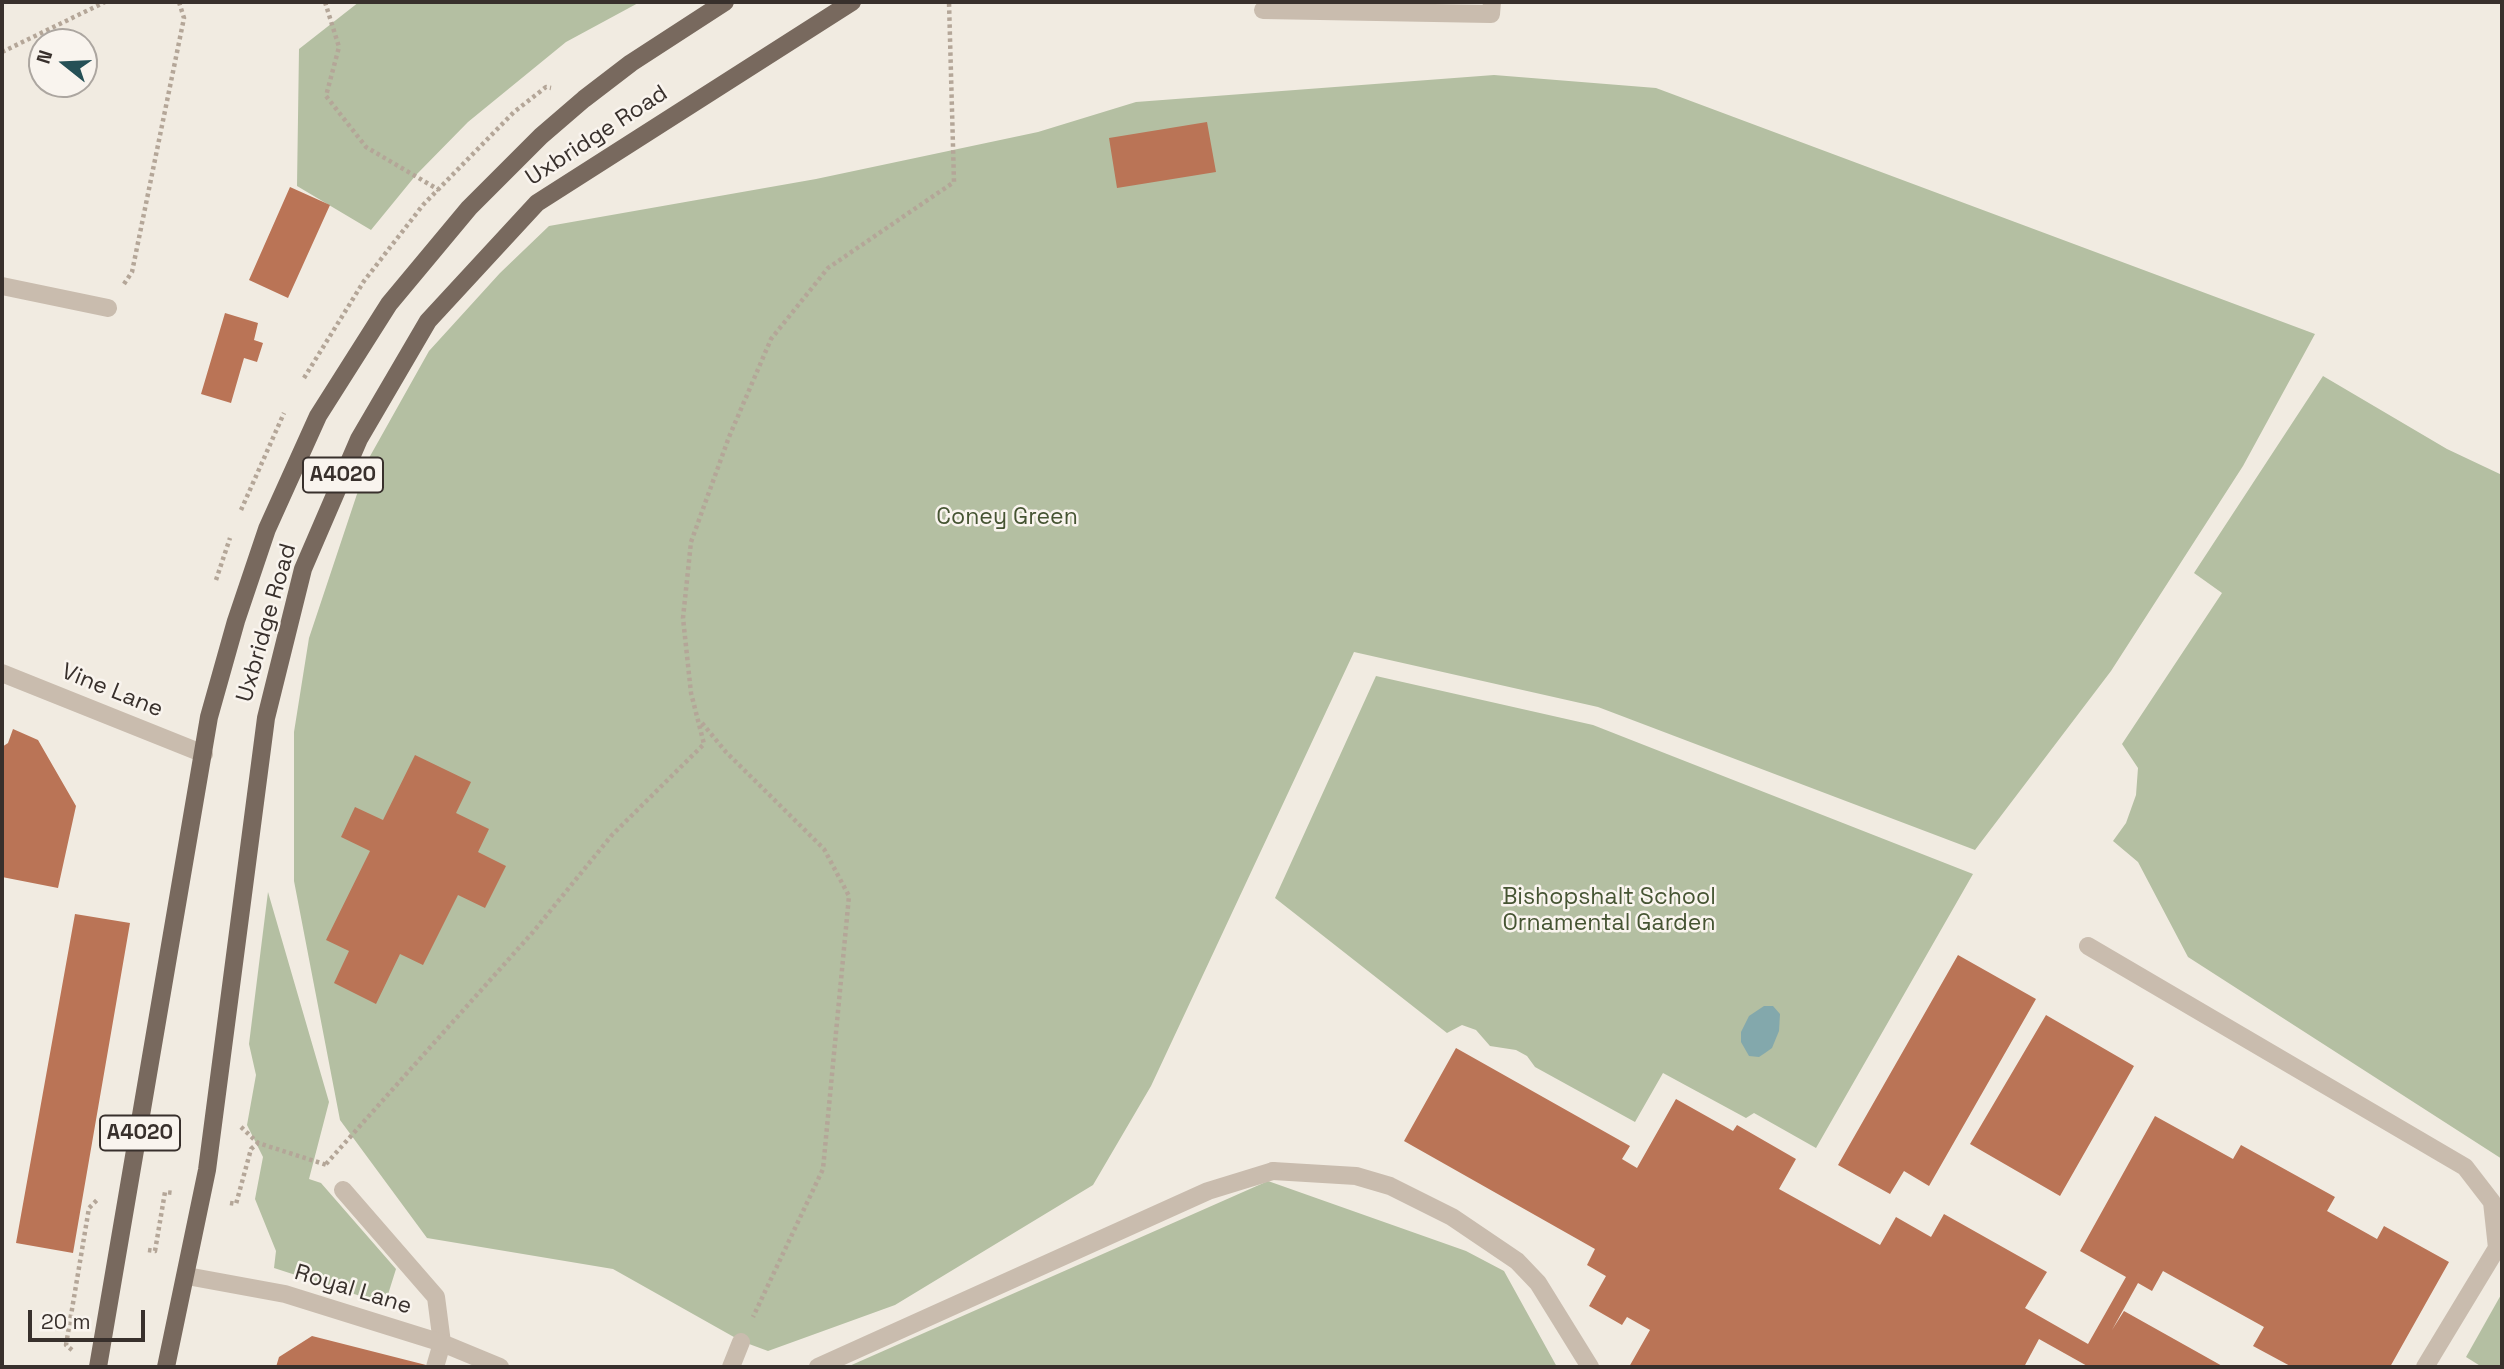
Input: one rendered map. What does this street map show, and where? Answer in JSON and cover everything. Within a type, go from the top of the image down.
[{"type":"main road","name":"Uxbridge Road","points":[[98,1367],[209,717],[236,621],[267,529],[318,416],[389,304],[469,208],[541,135],[584,99],[642,56],[725,2]]},
{"type":"main road","name":"Uxbridge Road","points":[[166,1367],[187,1276],[215,1119],[266,718],[303,569],[359,439],[428,321],[537,203],[852,2]]},
{"type":"street","points":[[1264,10],[1491,14],[1492,2]]},
{"type":"street","points":[[2,286],[108,308]]},
{"type":"street","name":"Vine Lane","points":[[2,673],[204,754]]},
{"type":"street","points":[[2088,946],[2465,1167],[2492,1202],[2497,1248],[2425,1367]]},
{"type":"street","points":[[818,1367],[1208,1191],[1273,1171],[1356,1176],[1390,1186],[1452,1217],[1517,1261],[1538,1283],[1590,1367]]},
{"type":"street","points":[[343,1190],[436,1297],[442,1343],[435,1367]]},
{"type":"street","name":"Royal Lane","points":[[187,1276],[285,1294],[442,1343],[500,1367]]},
{"type":"street","points":[[731,1367],[741,1342]]},
{"type":"path","points":[[2,52],[105,2]]},
{"type":"path","points":[[108,308],[132,272],[184,18],[179,2]]},
{"type":"path","points":[[325,2],[339,47],[326,96],[366,147],[469,208]]},
{"type":"path","points":[[326,1164],[533,932],[612,835],[704,744],[701,722],[691,693],[683,618],[691,542],[729,437],[771,339],[828,268],[954,182],[949,2]]},
{"type":"path","points":[[701,722],[726,752],[824,849],[849,896],[823,1169],[741,1342]]},
{"type":"path","points":[[230,1203],[236,1204],[251,1149],[258,1143],[326,1164],[343,1190]]},
{"type":"path","points":[[138,1248],[155,1251],[165,1192],[182,1195]]},
{"type":"path","points":[[79,1271],[89,1208]]},
{"type":"green space","points":[[359,2],[640,2],[566,42],[468,122],[416,175],[371,230],[297,186],[299,49]]},
{"type":"green space","name":"Coney Green","points":[[1494,75],[1656,88],[2315,334],[2243,466],[2111,671],[1975,850],[1598,707],[1354,652],[1151,1086],[1093,1185],[895,1305],[768,1351],[741,1341],[613,1269],[427,1238],[340,1120],[294,881],[294,732],[309,638],[369,458],[429,351],[500,273],[549,226],[816,179],[1038,132],[1136,102]]},
{"type":"green space","points":[[2323,376],[2447,449],[2502,475],[2502,1159],[2188,957],[2138,862],[2113,841],[2126,823],[2136,795],[2138,768],[2122,744],[2222,593],[2194,573]]},
{"type":"green space","name":"Bishopshalt School Ornamental Garden","points":[[1376,676],[1593,725],[1973,874],[1816,1148],[1754,1113],[1746,1118],[1663,1073],[1635,1122],[1535,1067],[1527,1056],[1516,1050],[1490,1046],[1476,1030],[1462,1025],[1447,1033],[1275,898]]},
{"type":"green space","points":[[268,892],[329,1102],[309,1179],[321,1183],[396,1269],[385,1304],[274,1268],[276,1251],[255,1199],[263,1157],[247,1125],[256,1075],[249,1044]]},
{"type":"green space","points":[[1268,1181],[1466,1251],[1504,1271],[1557,1367],[847,1367]]},
{"type":"green space","points":[[2502,1293],[2502,1367],[2482,1367],[2466,1357]]},
{"type":"water","points":[[1764,1006],[1773,1006],[1780,1014],[1779,1031],[1772,1048],[1759,1057],[1749,1056],[1741,1042],[1741,1032],[1749,1016]]},
{"type":"building","points":[[1207,122],[1216,172],[1117,188],[1109,138]]},
{"type":"building","points":[[290,187],[330,205],[288,298],[249,280]]},
{"type":"building","points":[[225,313],[258,323],[254,340],[263,343],[257,362],[244,358],[231,403],[201,394]]},
{"type":"building","points":[[13,729],[38,740],[76,806],[58,888],[2,877],[2,747],[8,743]]},
{"type":"building","points":[[415,755],[471,782],[456,813],[489,829],[478,852],[506,866],[485,908],[458,895],[423,965],[400,954],[376,1004],[334,983],[349,951],[326,940],[370,851],[341,837],[355,807],[383,820]]},
{"type":"building","points":[[75,914],[130,923],[73,1253],[16,1243]]},
{"type":"building","points":[[1958,955],[2036,999],[1929,1186],[1904,1171],[1890,1194],[1838,1165]]},
{"type":"building","points":[[2046,1015],[2134,1066],[2060,1196],[1970,1144]]},
{"type":"building","points":[[1456,1048],[1630,1146],[1622,1159],[1637,1168],[1676,1099],[1733,1131],[1737,1125],[1796,1159],[1779,1189],[1880,1245],[1896,1217],[1931,1237],[1944,1214],[2047,1272],[2025,1308],[2088,1344],[2126,1277],[2080,1251],[2155,1116],[2233,1159],[2241,1145],[2335,1197],[2327,1211],[2377,1239],[2384,1226],[2449,1262],[2390,1367],[2292,1367],[2253,1346],[2264,1327],[2163,1271],[2152,1291],[2138,1283],[2112,1330],[2124,1311],[2224,1367],[2089,1367],[2039,1339],[2024,1367],[1629,1367],[1650,1330],[1627,1317],[1622,1325],[1589,1306],[1606,1276],[1587,1265],[1595,1249],[1404,1141]]},
{"type":"building","points":[[312,1336],[430,1367],[276,1367],[279,1357]]}]
